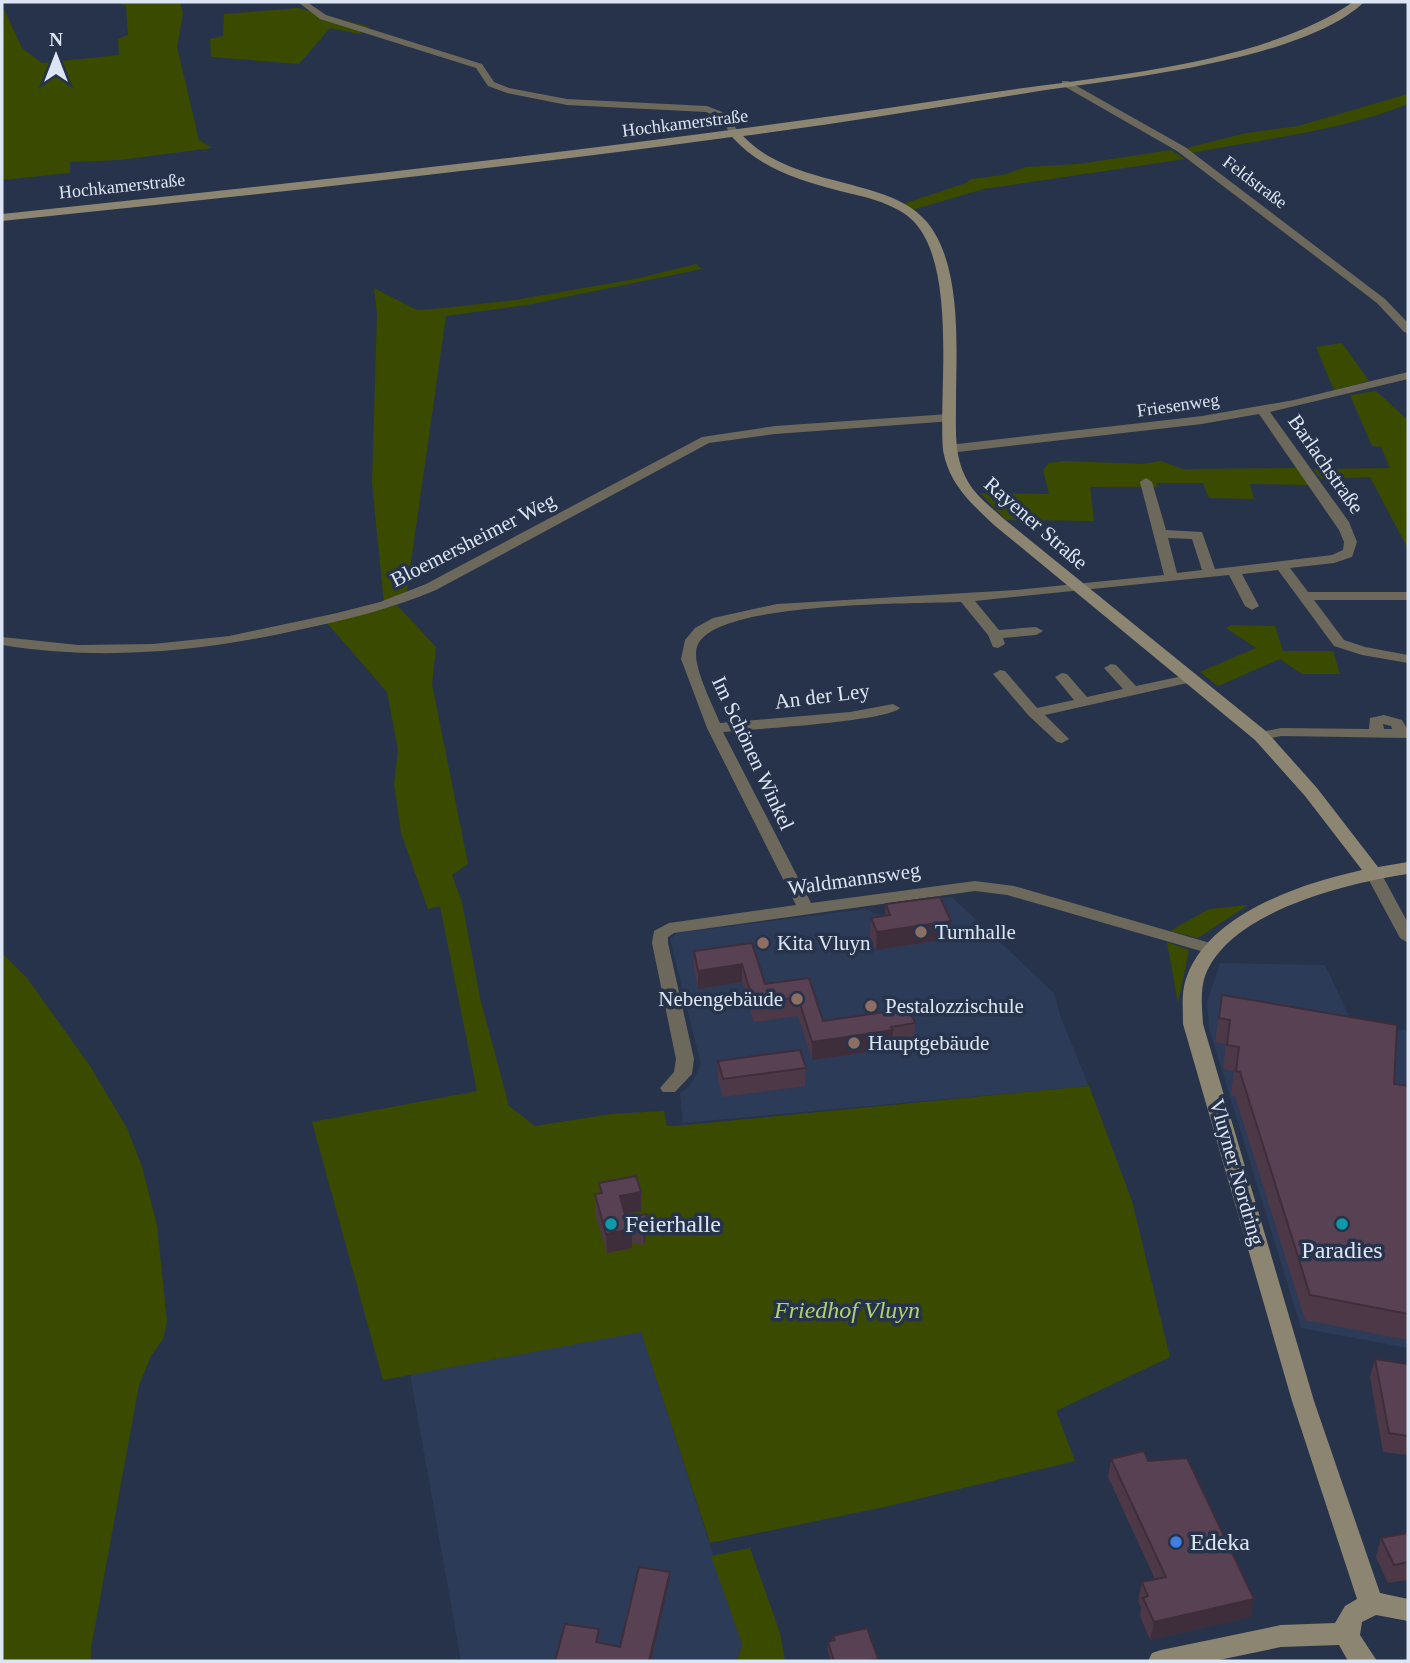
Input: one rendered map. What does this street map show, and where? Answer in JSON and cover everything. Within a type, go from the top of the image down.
[{"type":"street","points":[[302,2],[323,16],[479,65],[497,87],[575,103],[706,109],[722,115],[735,134]]},
{"type":"street","name":"Hochkamerstraße","points":[[2,217],[735,134],[1065,83],[1238,53],[1318,27],[1345,13],[1359,2]]},
{"type":"street","name":"Feldstraße","points":[[1065,83],[1181,149],[1381,301],[1408,330]]},
{"type":"street","name":"Rayener Straße","points":[[735,134],[751,153],[773,165],[898,207],[920,221],[933,245],[946,292],[949,449],[957,475],[969,494],[1080,590],[1261,736],[1311,792],[1373,873],[1408,938]]},
{"type":"street","name":"Friesenweg","points":[[949,449],[1106,432],[1262,410],[1408,375]]},
{"type":"street","name":"Barlachstraße","points":[[1080,590],[1341,557],[1351,546],[1342,522],[1262,410]]},
{"type":"street","name":"Bloemersheimer Weg","points":[[2,641],[50,650],[108,652],[190,648],[395,604],[706,440],[775,430],[949,418]]},
{"type":"street","points":[[1146,482],[1172,579]]},
{"type":"street","points":[[1160,534],[1197,535],[1210,574]]},
{"type":"street","points":[[1280,565],[1339,643],[1362,651],[1408,659]]},
{"type":"street","points":[[1234,571],[1252,606]]},
{"type":"street","name":"Im Schönen Winkel","points":[[806,909],[714,728],[688,659],[691,641],[705,627],[717,621],[786,608],[1080,590]]},
{"type":"street","points":[[1302,596],[1408,596]]},
{"type":"street","points":[[965,598],[997,639],[1036,631]]},
{"type":"street","points":[[1111,668],[1133,691]]},
{"type":"street","points":[[1000,674],[1034,713],[1062,739]]},
{"type":"street","points":[[1062,677],[1085,702]]},
{"type":"street","points":[[1034,713],[1192,678]]},
{"type":"street","name":"An der Ley","points":[[714,728],[850,716],[893,708]]},
{"type":"street","points":[[1261,736],[1281,732],[1405,734]]},
{"type":"street","name":"Vluyner Nordring","points":[[1371,1603],[1303,1401],[1194,1024],[1192,994],[1197,973],[1211,949],[1235,929],[1299,894],[1373,873],[1408,868]]},
{"type":"street","name":"Waldmannsweg","points":[[669,1088],[683,1074],[685,1059],[660,935],[669,928],[935,890],[986,887],[1009,890],[1211,949]]},
{"type":"street","points":[[1364,1661],[1351,1646],[1347,1634],[1353,1614],[1371,1603],[1395,1604],[1408,1610]]},
{"type":"street","points":[[1161,1661],[1281,1636],[1347,1634]]},
{"type":"shaded area","name":"Pestalozzischule","points":[[952,897],[1054,993],[1061,1018],[1089,1086],[683,1123],[680,1094],[690,1085],[701,1065],[670,939],[677,933],[865,909],[880,915],[923,909],[934,899]]},
{"type":"shaded area","name":"Paradies","points":[[1220,963],[1325,965],[1349,1016],[1362,1032],[1408,1030],[1408,1348],[1301,1328],[1209,1028],[1207,1002]]},
{"type":"shaded area","points":[[641,1331],[742,1644],[737,1661],[461,1661],[410,1374]]},
{"type":"green space","points":[[112,2],[180,2],[183,13],[177,47],[199,140],[212,148],[120,160],[70,162],[70,173],[2,180],[2,5],[22,48],[42,63],[119,55],[118,39],[128,35],[126,5]]},
{"type":"green space","points":[[298,8],[370,27],[359,34],[330,28],[299,64],[211,57],[210,39],[223,36],[224,14]]},
{"type":"green space","points":[[1408,94],[1408,104],[1355,121],[1192,153],[1183,149],[1246,133],[1298,126]]},
{"type":"green space","points":[[1171,150],[1185,159],[984,189],[912,210],[900,205],[971,179],[1003,175],[1026,167],[1079,164]]},
{"type":"green space","points":[[696,264],[702,269],[527,305],[446,316],[406,597],[384,604],[372,483],[377,313],[374,288],[417,310],[444,308],[515,300],[635,279]]},
{"type":"green space","points":[[1342,343],[1369,381],[1334,390],[1316,347]]},
{"type":"green space","points":[[1376,391],[1408,420],[1408,549],[1370,477],[1321,479],[1313,469],[1390,468],[1381,447],[1372,446],[1350,395]]},
{"type":"green space","points":[[1064,461],[1143,464],[1161,461],[1183,469],[1297,468],[1309,485],[1250,484],[1254,499],[1209,498],[1203,483],[1156,483],[1157,487],[1090,487],[1094,521],[1006,520],[980,493],[1049,494],[1043,470],[1049,463]]},
{"type":"green space","name":"Friedhof Vluyn","points":[[397,605],[436,647],[432,684],[468,864],[452,875],[462,902],[480,998],[509,1106],[535,1126],[611,1114],[664,1111],[667,1126],[675,1126],[1089,1086],[1132,1201],[1170,1357],[1056,1411],[1075,1461],[889,1506],[710,1543],[641,1332],[383,1380],[312,1122],[477,1091],[440,906],[428,909],[401,833],[394,784],[398,750],[387,692],[326,622]]},
{"type":"green space","points":[[1232,625],[1275,626],[1283,651],[1333,651],[1340,674],[1302,674],[1280,659],[1218,686],[1200,672],[1256,648],[1226,628]]},
{"type":"green space","points":[[1248,905],[1198,938],[1170,931],[1209,909]]},
{"type":"green space","points":[[1167,942],[1189,950],[1178,1003]]},
{"type":"green space","points":[[2,953],[27,978],[90,1066],[127,1128],[142,1167],[157,1225],[167,1322],[163,1339],[151,1356],[139,1385],[91,1648],[91,1661],[2,1661]]},
{"type":"green space","points":[[750,1548],[780,1633],[785,1661],[737,1661],[742,1644],[711,1556]]},
{"type":"building","points":[[940,897],[951,921],[877,932],[871,918],[890,915],[886,904]]},
{"type":"building","points":[[752,943],[765,984],[809,978],[823,1021],[885,1012],[884,1009],[907,1005],[915,1023],[891,1027],[893,1030],[812,1042],[798,997],[754,1004],[742,964],[698,971],[694,951]]},
{"type":"building","name":"Paradies","points":[[1222,995],[1397,1025],[1394,1084],[1408,1086],[1408,1314],[1310,1295],[1240,1072],[1236,1071],[1239,1047],[1227,1045],[1230,1020],[1219,1018]]},
{"type":"building","points":[[800,1050],[806,1068],[723,1079],[718,1061]]},
{"type":"building","points":[[636,1176],[641,1192],[620,1196],[626,1218],[647,1214],[643,1227],[630,1225],[632,1229],[606,1234],[595,1194],[602,1193],[599,1183]]},
{"type":"building","points":[[1375,1359],[1408,1364],[1408,1436],[1389,1433]]},
{"type":"building","name":"Edeka","points":[[1144,1451],[1148,1461],[1187,1458],[1254,1599],[1154,1622],[1143,1598],[1148,1596],[1142,1582],[1166,1577],[1111,1459]]},
{"type":"building","points":[[1408,1533],[1408,1562],[1394,1565],[1381,1538]]},
{"type":"building","points":[[639,1567],[670,1572],[649,1661],[555,1661],[565,1624],[599,1629],[596,1642],[620,1647]]},
{"type":"building","points":[[867,1628],[878,1659],[834,1661],[828,1642],[835,1640],[833,1636]]},
{"type":"place","name":"Turnhalle","points":[[921,932]]},
{"type":"place","name":"Kita Vluyn","points":[[763,943]]},
{"type":"place","name":"Nebengebäude","points":[[797,999]]},
{"type":"place","name":"Pestalozzischule","points":[[871,1006]]},
{"type":"place","name":"Hauptgebäude","points":[[854,1043]]},
{"type":"place","name":"Feierhalle","points":[[611,1224]]},
{"type":"place","name":"Paradies","points":[[1342,1224]]},
{"type":"place","name":"Edeka","points":[[1176,1542]]}]
